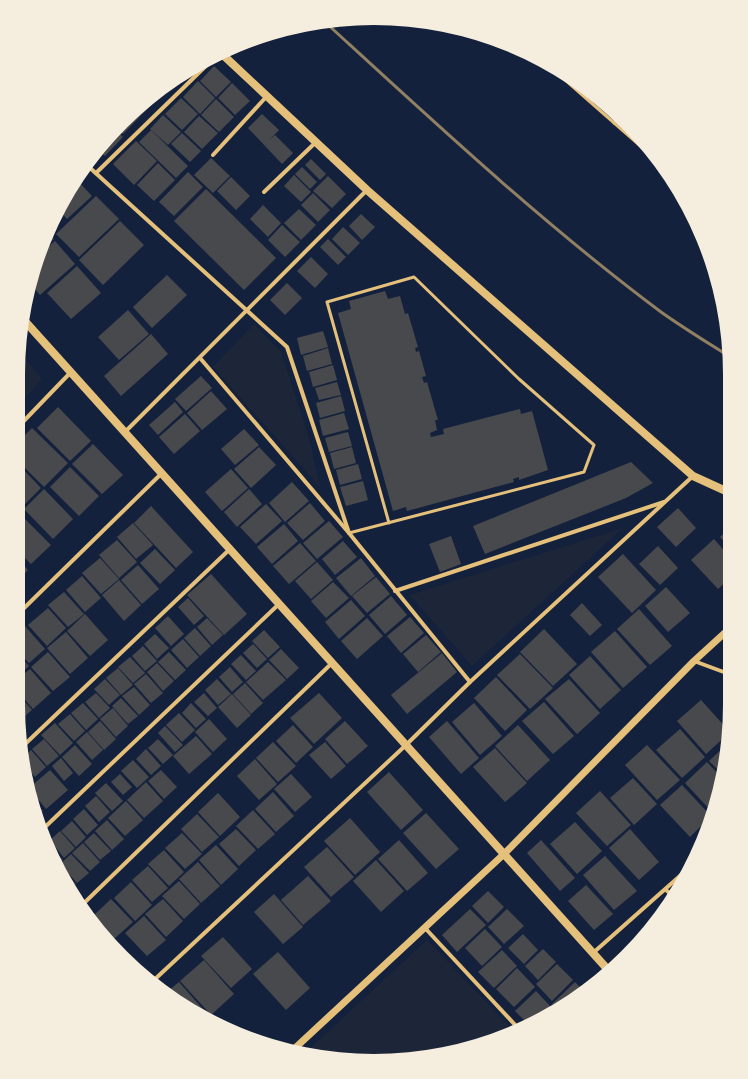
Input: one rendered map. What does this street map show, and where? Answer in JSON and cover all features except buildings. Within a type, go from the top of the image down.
[{"type":"main road","points":[[226,58],[367,190],[693,476],[723,490]]},
{"type":"main road","points":[[29,325],[605,966]]},
{"type":"street","points":[[96,173],[199,73]]},
{"type":"street","points":[[213,155],[267,96]]},
{"type":"street","points":[[264,192],[316,142]]},
{"type":"street","points":[[92,169],[287,347],[349,533]]},
{"type":"street","points":[[125,432],[367,190]]},
{"type":"street","points":[[200,358],[349,533],[470,682]]},
{"type":"street","points":[[25,420],[71,372]]},
{"type":"street","points":[[25,607],[162,473]]},
{"type":"street","points":[[157,978],[470,682],[693,476]]},
{"type":"street","points":[[395,591],[666,502]]},
{"type":"street","points":[[27,742],[230,549]]},
{"type":"street","points":[[47,825],[279,603]]},
{"type":"street","points":[[298,1045],[504,854],[694,661],[723,634]]},
{"type":"street","points":[[694,661],[723,672]]},
{"type":"street","points":[[86,901],[332,663]]},
{"type":"street","points":[[592,953],[675,881]]},
{"type":"street","points":[[425,928],[514,1024]]},
{"type":"lane","points":[[578,91],[629,136]]},
{"type":"lane","points":[[349,533],[389,523],[584,472],[594,445],[519,379],[414,277],[327,302],[389,523]]},
{"type":"shaded area","points":[[254,324],[281,352],[309,438],[320,487],[213,367]]},
{"type":"shaded area","points":[[26,360],[42,379],[25,398]]},
{"type":"shaded area","points":[[623,528],[472,666],[410,595]]},
{"type":"shaded area","points":[[427,940],[509,1026],[464,1042],[420,1051],[374,1054],[328,1051],[311,1048]]},
{"type":"railway","points":[[331,28],[489,171],[574,243],[661,312],[722,352]]}]
